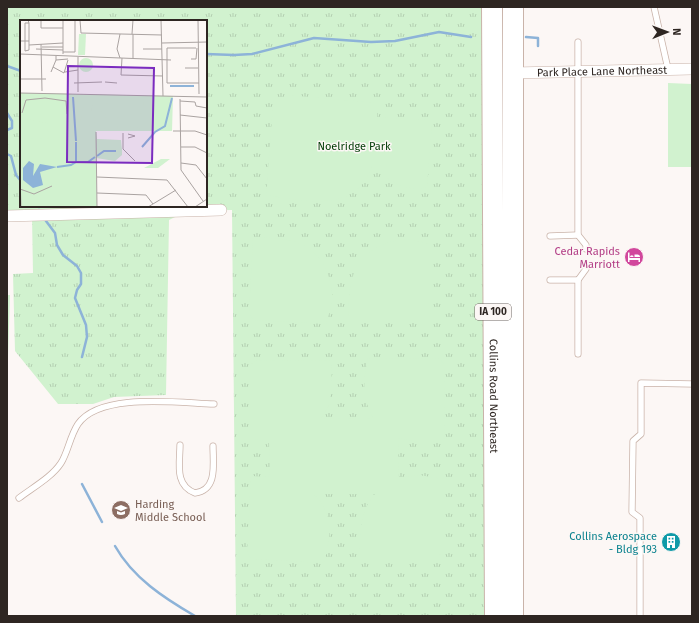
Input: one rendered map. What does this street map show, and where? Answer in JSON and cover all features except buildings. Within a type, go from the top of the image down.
[{"type":"highway","name":"Collins Road Northeast","points":[[492,7],[495,616]]},
{"type":"highway","points":[[501,7],[502,64],[513,73]]},
{"type":"highway","name":"Collins Road Northeast","points":[[513,7],[513,616]]},
{"type":"street","name":"Park Place Lane Northeast","points":[[513,73],[692,69]]},
{"type":"street","points":[[7,216],[221,210]]},
{"type":"lane","points":[[654,7],[668,69]]},
{"type":"lane","points":[[578,42],[578,235],[586,245],[586,249]]},
{"type":"lane","points":[[550,236],[578,235]]},
{"type":"lane","points":[[578,354],[578,280],[586,269],[586,266]]},
{"type":"lane","points":[[550,280],[578,280]]},
{"type":"lane","points":[[640,616],[640,518],[632,512],[633,442],[641,434],[641,383],[692,384]]},
{"type":"lane","points":[[19,498],[51,474],[61,463],[79,424],[90,414],[102,407],[116,403],[130,402],[214,404]]},
{"type":"lane","points":[[180,444],[180,480],[188,491],[195,493],[203,492],[208,488],[212,481],[213,446]]},
{"type":"green space","name":"Noelridge Park","points":[[7,7],[492,7],[495,616],[236,616],[232,210],[187,211],[169,220],[166,395],[114,397],[93,404],[58,404],[15,351],[13,274],[33,273],[32,216],[7,216]]},
{"type":"green space","points":[[668,83],[692,84],[692,167],[668,167]]},
{"type":"green space","points":[[286,95],[377,103],[377,117],[427,120],[432,126],[427,187],[404,187],[384,176],[372,166],[364,181],[354,192],[341,198],[327,201],[312,201],[266,195],[273,105]]},
{"type":"green space","points":[[253,237],[296,242],[312,251],[318,258],[324,266],[331,283],[332,304],[326,324],[254,320],[249,314]]},
{"type":"green space","points":[[408,239],[431,244],[431,316],[425,322],[348,322],[350,290],[358,265],[365,256],[376,248],[390,242]]},
{"type":"green space","points":[[7,295],[10,295],[8,357],[7,357]]},
{"type":"green space","points":[[368,358],[440,359],[445,365],[444,442],[418,442],[398,438],[399,478],[419,475],[443,479],[443,552],[437,557],[360,557],[363,516],[375,494],[314,494],[322,504],[328,518],[329,540],[324,563],[252,559],[247,553],[251,476],[270,477],[269,442],[249,438],[249,366],[255,361],[331,360],[332,386],[329,405],[321,419],[373,418],[369,411],[364,389]]},
{"type":"waterway","points":[[207,54],[252,54],[314,38],[371,42],[395,41],[439,32],[471,37]]},
{"type":"waterway","points":[[526,37],[538,38],[538,46]]},
{"type":"waterway","points":[[7,66],[20,71]]},
{"type":"waterway","points":[[7,113],[12,121],[12,128],[7,130]]},
{"type":"waterway","points":[[7,154],[11,156],[16,175],[20,180]]},
{"type":"waterway","points":[[46,221],[55,233],[57,245],[63,255],[77,266],[81,273],[81,284],[77,290],[75,298],[86,325],[87,337],[82,357]]},
{"type":"waterway","points":[[82,484],[102,522]]},
{"type":"waterway","points":[[115,546],[131,568],[150,586],[195,616]]},
{"type":"place","name":"Cedar Rapids Marriott","points":[[634,257]]},
{"type":"place","name":"Harding Middle School","points":[[121,510]]},
{"type":"place","name":"Collins Aerospace - Bldg 193","points":[[671,542]]}]
